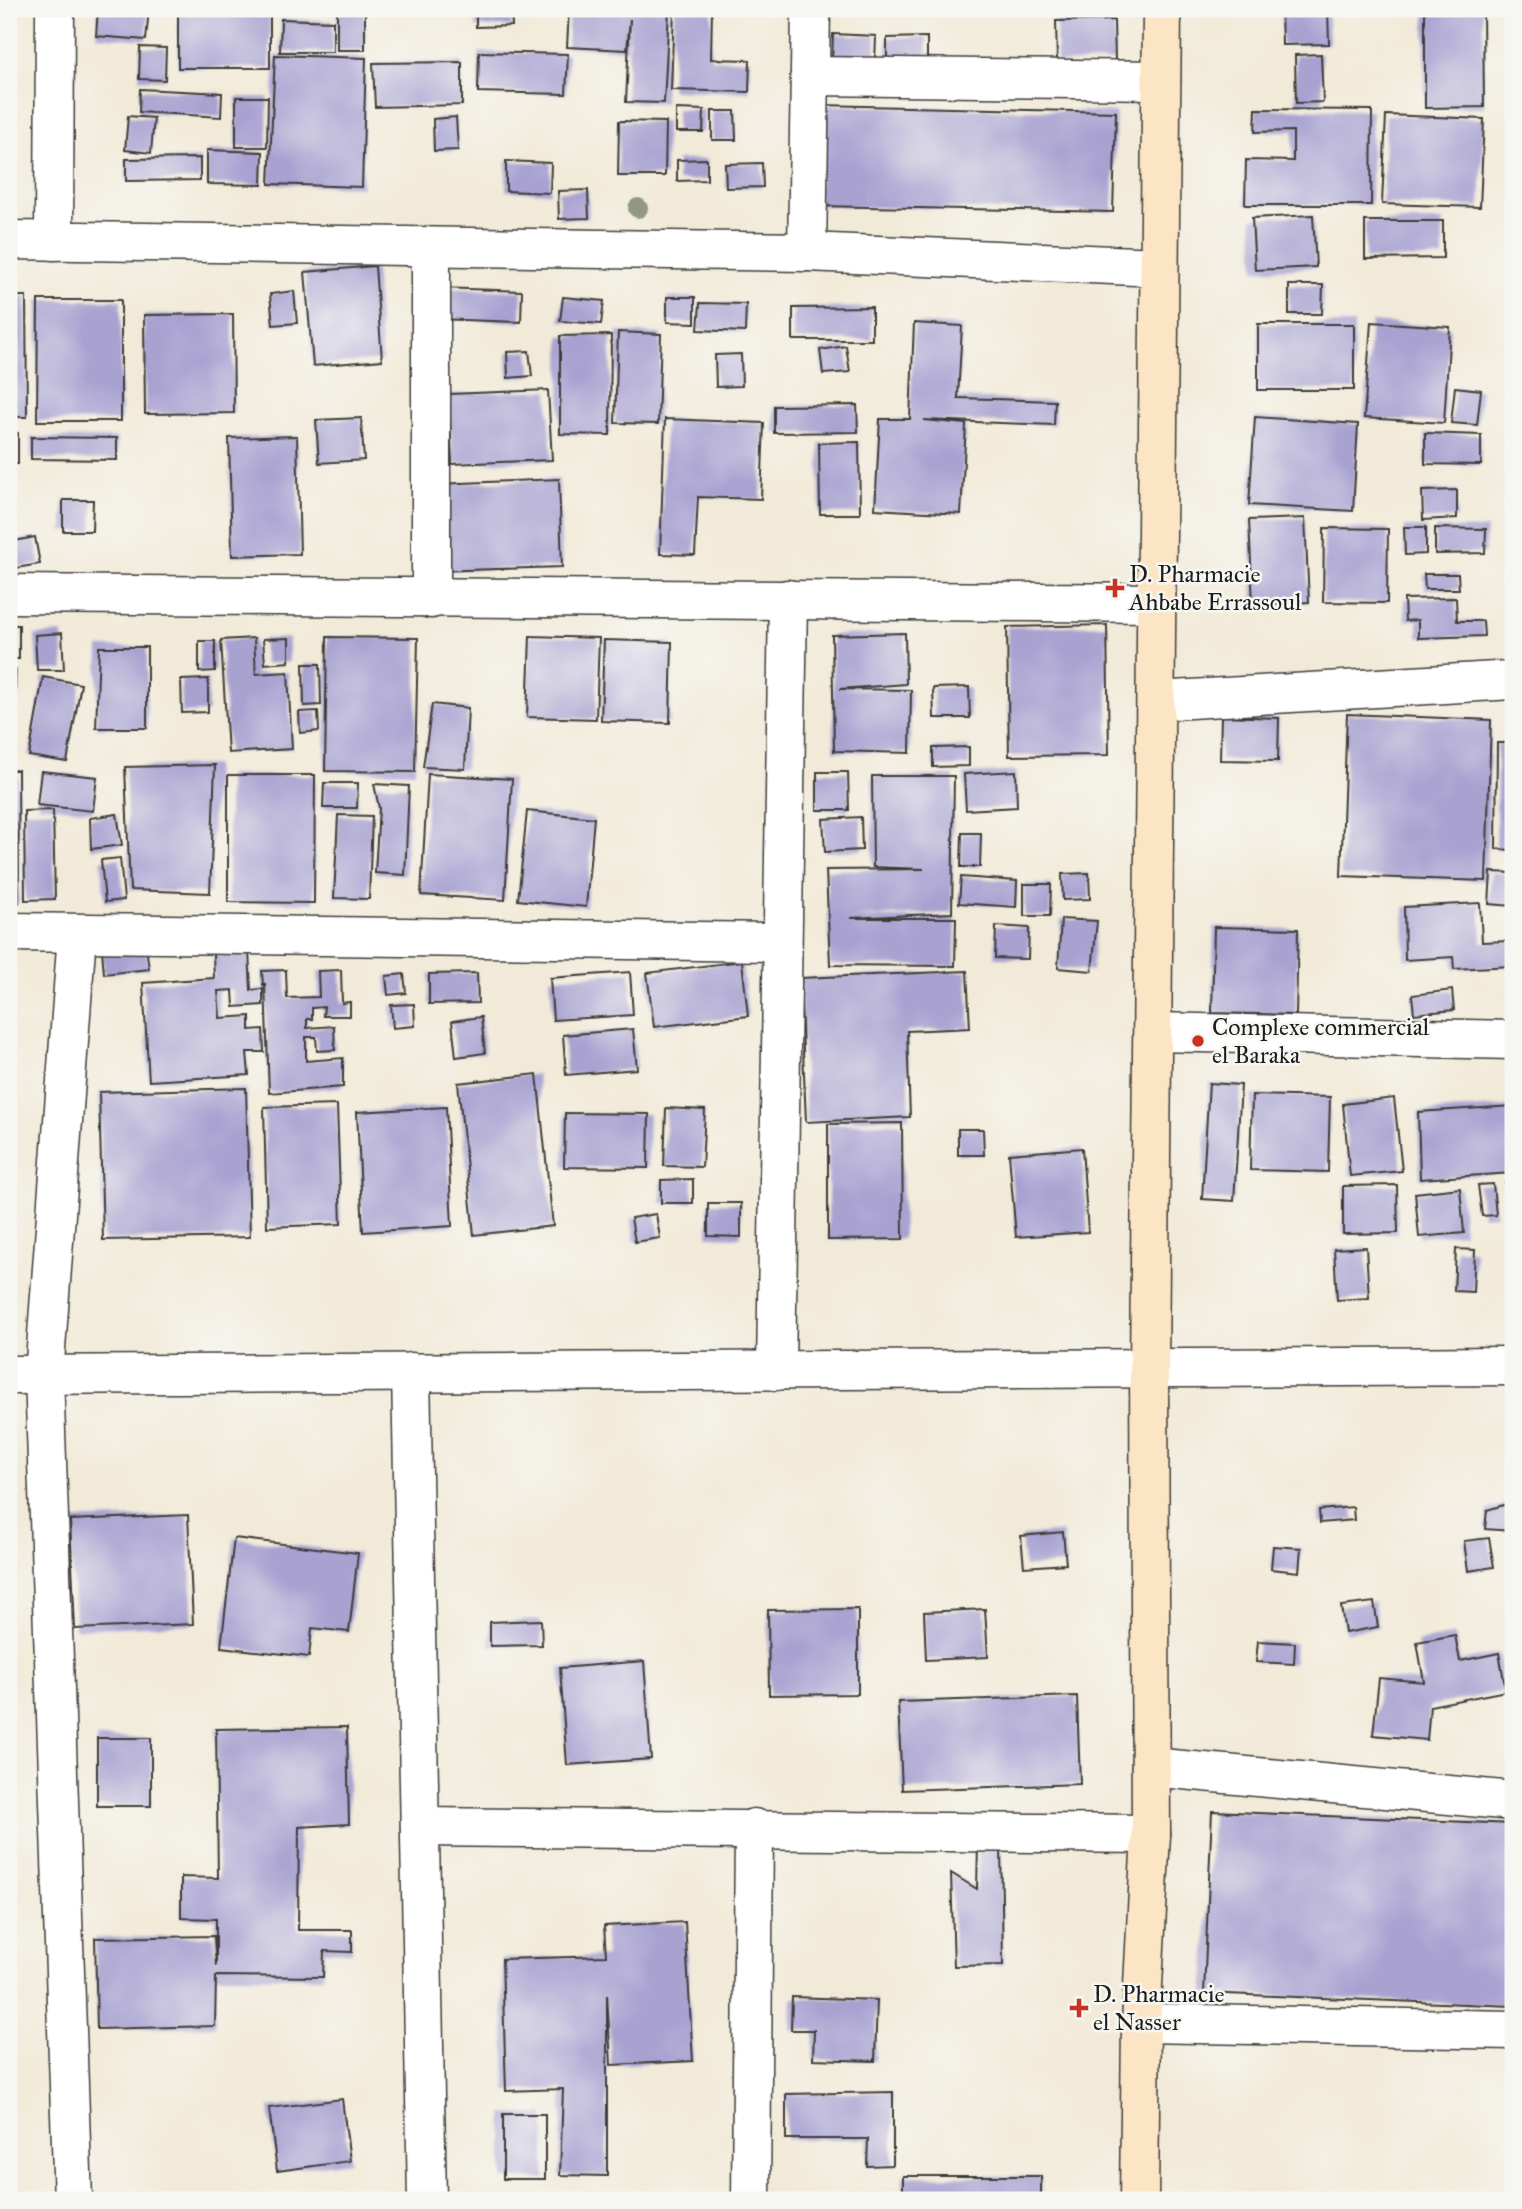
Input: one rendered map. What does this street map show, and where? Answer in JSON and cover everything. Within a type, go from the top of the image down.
[{"type":"main road","points":[[1139,2200],[1141,2023],[1151,1834],[1149,1369],[1162,9]]},
{"type":"street","points":[[54,241],[55,9]]},
{"type":"street","points":[[807,252],[811,9]]},
{"type":"street","points":[[810,76],[1161,80]]},
{"type":"street","points":[[9,240],[807,252],[1160,267]]},
{"type":"street","points":[[431,247],[431,599]]},
{"type":"street","points":[[9,594],[1157,603]]},
{"type":"street","points":[[776,1371],[788,599]]},
{"type":"street","points":[[1156,701],[1513,680]]},
{"type":"street","points":[[9,932],[781,942]]},
{"type":"street","points":[[73,2200],[27,1375],[76,934]]},
{"type":"street","points":[[1154,1032],[1513,1040]]},
{"type":"street","points":[[27,1375],[1513,1366]]},
{"type":"street","points":[[411,1372],[427,2200]]},
{"type":"street","points":[[1151,1767],[1513,1801]]},
{"type":"street","points":[[420,1827],[754,1828],[1151,1834]]},
{"type":"street","points":[[751,2200],[754,1828]]},
{"type":"street","points":[[1141,2023],[1513,2030]]},
{"type":"building","points":[[98,9],[149,9],[146,40],[96,36]]},
{"type":"building","points":[[178,9],[270,9],[270,68],[178,68]]},
{"type":"building","points":[[337,9],[365,9],[365,50],[337,50]]},
{"type":"building","points":[[476,9],[511,9],[512,26],[476,27]]},
{"type":"building","points":[[569,9],[669,9],[664,103],[626,102],[630,19],[627,50],[567,47]]},
{"type":"building","points":[[674,9],[712,9],[711,59],[750,60],[749,92],[671,90]]},
{"type":"building","points":[[1281,9],[1328,9],[1329,44],[1282,45]]},
{"type":"building","points":[[1425,9],[1483,9],[1484,107],[1425,108]]},
{"type":"building","points":[[281,19],[333,21],[333,52],[280,52]]},
{"type":"building","points":[[1114,20],[1115,61],[1057,63],[1056,21]]},
{"type":"building","points":[[833,34],[876,36],[875,63],[832,61]]},
{"type":"building","points":[[927,37],[927,62],[887,63],[887,38]]},
{"type":"building","points":[[140,47],[166,48],[165,80],[139,79]]},
{"type":"building","points":[[479,52],[568,54],[566,94],[478,92]]},
{"type":"building","points":[[1321,54],[1323,102],[1296,103],[1295,55]]},
{"type":"building","points":[[275,55],[366,58],[362,187],[269,184]]},
{"type":"building","points":[[462,62],[462,105],[375,107],[373,63]]},
{"type":"building","points":[[140,89],[222,93],[221,117],[139,112]]},
{"type":"building","points":[[236,97],[268,97],[267,147],[236,147]]},
{"type":"building","points":[[821,105],[1116,112],[1113,212],[819,206]]},
{"type":"building","points":[[676,109],[704,110],[703,132],[676,132]]},
{"type":"building","points":[[1256,109],[1372,110],[1371,205],[1245,205],[1246,160],[1293,161],[1293,131],[1255,132]]},
{"type":"building","points":[[712,111],[735,111],[736,140],[712,140]]},
{"type":"building","points":[[1386,115],[1484,119],[1480,207],[1382,204]]},
{"type":"building","points":[[128,116],[154,118],[151,153],[125,150]]},
{"type":"building","points":[[456,117],[458,150],[434,151],[433,119]]},
{"type":"building","points":[[619,121],[666,122],[665,176],[618,176]]},
{"type":"building","points":[[207,150],[263,152],[262,185],[207,184]]},
{"type":"building","points":[[200,158],[200,180],[126,181],[126,159]]},
{"type":"building","points":[[707,159],[707,180],[677,181],[677,160]]},
{"type":"building","points":[[506,161],[551,163],[550,193],[506,191]]},
{"type":"building","points":[[762,163],[763,187],[726,188],[725,164]]},
{"type":"building","points":[[588,190],[589,218],[559,219],[558,191]]},
{"type":"building","points":[[1313,215],[1316,267],[1255,270],[1252,218]]},
{"type":"building","points":[[1365,221],[1443,221],[1443,258],[1365,259]]},
{"type":"building","points":[[375,266],[382,360],[313,366],[305,272]]},
{"type":"building","points":[[1289,285],[1323,285],[1322,314],[1289,314]]},
{"type":"building","points":[[439,288],[522,291],[521,322],[438,319]]},
{"type":"building","points":[[294,291],[297,323],[273,325],[270,294]]},
{"type":"building","points":[[9,296],[26,296],[27,417],[9,417]]},
{"type":"building","points":[[563,297],[604,301],[601,324],[560,321]]},
{"type":"building","points":[[667,297],[695,297],[695,323],[667,322]]},
{"type":"building","points":[[38,300],[121,300],[121,421],[37,421]]},
{"type":"building","points":[[700,303],[746,304],[745,332],[698,330]]},
{"type":"building","points":[[872,307],[872,340],[793,340],[793,308]]},
{"type":"building","points":[[233,314],[234,413],[145,414],[144,315]]},
{"type":"building","points":[[1371,322],[1450,327],[1444,423],[1364,418]]},
{"type":"building","points":[[914,323],[962,326],[958,398],[1055,401],[1054,425],[924,420],[966,424],[961,514],[875,509],[880,419],[910,419]]},
{"type":"building","points":[[1258,324],[1354,324],[1354,390],[1258,390]]},
{"type":"building","points":[[618,332],[661,334],[658,424],[615,423]]},
{"type":"building","points":[[611,335],[610,435],[560,434],[560,336]]},
{"type":"building","points":[[846,346],[850,372],[823,374],[820,350]]},
{"type":"building","points":[[529,351],[532,376],[508,378],[507,352]]},
{"type":"building","points":[[741,354],[742,386],[716,387],[715,355]]},
{"type":"building","points":[[1455,387],[1481,390],[1477,425],[1451,423]]},
{"type":"building","points":[[548,390],[552,460],[452,464],[449,394]]},
{"type":"building","points":[[857,405],[858,432],[774,433],[774,406]]},
{"type":"building","points":[[1255,417],[1358,424],[1353,511],[1249,505]]},
{"type":"building","points":[[361,418],[364,460],[319,463],[316,420]]},
{"type":"building","points":[[665,419],[764,423],[761,499],[698,497],[695,555],[660,554]]},
{"type":"building","points":[[9,433],[18,433],[18,464],[9,464]]},
{"type":"building","points":[[1425,433],[1481,435],[1481,465],[1425,464]]},
{"type":"building","points":[[297,436],[300,554],[232,556],[229,438]]},
{"type":"building","points":[[31,437],[117,438],[117,460],[31,459]]},
{"type":"building","points":[[859,442],[860,514],[820,514],[819,443]]},
{"type":"building","points":[[559,479],[562,567],[434,571],[436,484]]},
{"type":"building","points":[[9,485],[14,533],[9,534]]},
{"type":"building","points":[[1457,490],[1457,518],[1423,520],[1422,491]]},
{"type":"building","points":[[63,500],[93,500],[92,531],[63,531]]},
{"type":"building","points":[[1305,518],[1309,602],[1253,605],[1249,520]]},
{"type":"building","points":[[1404,527],[1426,527],[1426,554],[1405,555]]},
{"type":"building","points":[[1324,528],[1388,529],[1387,603],[1323,602]]},
{"type":"building","points":[[1435,528],[1486,529],[1485,553],[1435,554]]},
{"type":"building","points":[[35,537],[40,564],[10,569],[9,542]]},
{"type":"building","points":[[1424,574],[1458,574],[1459,589],[1425,589]]},
{"type":"building","points":[[1456,598],[1457,621],[1483,621],[1484,636],[1418,638],[1418,620],[1405,621],[1404,599]]},
{"type":"building","points":[[9,625],[19,625],[19,659],[9,659]]},
{"type":"building","points":[[1107,625],[1109,755],[1009,756],[1007,627]]},
{"type":"building","points":[[62,633],[64,670],[37,670],[35,635]]},
{"type":"building","points":[[905,633],[906,684],[840,689],[911,690],[910,753],[834,751],[832,635]]},
{"type":"building","points":[[530,636],[599,638],[596,719],[527,717]]},
{"type":"building","points":[[327,637],[418,638],[415,772],[325,771]]},
{"type":"building","points":[[254,638],[256,674],[288,672],[292,749],[228,753],[221,640]]},
{"type":"building","points":[[289,638],[289,662],[265,664],[263,639]]},
{"type":"building","points":[[604,640],[672,642],[670,723],[601,721]]},
{"type":"building","points":[[199,641],[215,641],[215,671],[199,672]]},
{"type":"building","points":[[99,647],[147,647],[147,728],[96,728]]},
{"type":"building","points":[[303,664],[320,664],[321,705],[304,706]]},
{"type":"building","points":[[9,668],[16,669],[13,754],[9,754]]},
{"type":"building","points":[[43,677],[81,684],[67,762],[29,756]]},
{"type":"building","points":[[208,679],[208,712],[182,713],[181,680]]},
{"type":"building","points":[[969,687],[970,718],[934,718],[933,688]]},
{"type":"building","points":[[432,704],[468,708],[465,769],[423,767]]},
{"type":"building","points":[[318,711],[319,731],[300,733],[299,712]]},
{"type":"building","points":[[1347,714],[1491,720],[1486,881],[1341,876]]},
{"type":"building","points":[[1221,716],[1279,718],[1278,761],[1220,760]]},
{"type":"building","points":[[1497,743],[1513,743],[1513,850],[1496,849]]},
{"type":"building","points":[[969,747],[969,766],[933,767],[933,748]]},
{"type":"building","points":[[215,765],[210,893],[130,890],[125,767]]},
{"type":"building","points":[[9,770],[18,770],[19,903],[9,903]]},
{"type":"building","points":[[41,771],[97,777],[93,811],[37,805]]},
{"type":"building","points":[[1016,771],[1017,807],[966,810],[964,774]]},
{"type":"building","points":[[817,772],[848,772],[849,810],[817,810]]},
{"type":"building","points":[[428,774],[512,779],[505,900],[421,895]]},
{"type":"building","points":[[228,775],[315,775],[314,903],[228,902]]},
{"type":"building","points":[[872,776],[954,776],[952,913],[850,918],[956,918],[955,966],[830,965],[826,870],[924,869],[873,867]]},
{"type":"building","points":[[324,783],[358,783],[357,808],[323,808]]},
{"type":"building","points":[[374,784],[409,786],[405,875],[375,873],[379,808]]},
{"type":"building","points":[[53,810],[55,899],[25,900],[24,811]]},
{"type":"building","points":[[527,811],[594,818],[586,907],[518,900]]},
{"type":"building","points":[[117,814],[122,845],[91,849],[90,818]]},
{"type":"building","points":[[338,815],[372,816],[369,899],[334,898]]},
{"type":"building","points":[[861,817],[862,850],[825,852],[823,819]]},
{"type":"building","points":[[962,833],[981,833],[980,867],[961,867]]},
{"type":"building","points":[[120,858],[124,900],[105,902],[101,860]]},
{"type":"building","points":[[1491,872],[1513,873],[1513,906],[1489,904]]},
{"type":"building","points":[[1089,873],[1090,899],[1063,900],[1062,874]]},
{"type":"building","points":[[961,877],[1017,881],[1016,907],[959,903]]},
{"type":"building","points":[[1024,884],[1051,884],[1050,916],[1024,916]]},
{"type":"building","points":[[1480,903],[1482,942],[1511,941],[1512,966],[1454,969],[1453,957],[1405,960],[1404,907]]},
{"type":"building","points":[[1061,919],[1097,921],[1092,971],[1058,968]]},
{"type":"building","points":[[996,926],[1029,928],[1028,959],[995,958]]},
{"type":"building","points":[[1214,927],[1298,929],[1296,1015],[1212,1013]]},
{"type":"building","points":[[146,946],[149,969],[104,974],[102,950]]},
{"type":"building","points":[[249,951],[251,990],[263,989],[263,1005],[234,1007],[233,990],[218,991],[220,1018],[250,1016],[250,1030],[263,1029],[264,1052],[247,1052],[249,1075],[149,1081],[143,983],[214,978],[213,954]]},
{"type":"building","points":[[742,961],[748,1016],[654,1027],[647,973]]},
{"type":"building","points":[[286,970],[287,998],[319,997],[318,971],[341,970],[342,1003],[350,1002],[350,1016],[323,1016],[324,1007],[312,1008],[312,1019],[307,1019],[307,1028],[334,1026],[335,1050],[317,1051],[316,1037],[306,1037],[306,1061],[343,1058],[343,1087],[269,1093],[265,984],[263,985],[262,971]]},
{"type":"building","points":[[967,971],[970,1028],[907,1031],[910,1117],[806,1122],[800,978]]},
{"type":"building","points":[[630,972],[633,1015],[553,1020],[550,978]]},
{"type":"building","points":[[477,973],[478,1003],[429,1004],[429,974]]},
{"type":"building","points":[[404,974],[406,993],[388,995],[386,976]]},
{"type":"building","points":[[1452,990],[1454,1010],[1414,1014],[1412,995]]},
{"type":"building","points":[[414,1004],[415,1026],[393,1028],[391,1005]]},
{"type":"building","points":[[481,1017],[485,1053],[456,1057],[452,1021]]},
{"type":"building","points":[[633,1029],[637,1069],[566,1075],[563,1035]]},
{"type":"building","points":[[537,1074],[553,1226],[474,1235],[458,1083]]},
{"type":"building","points":[[1209,1083],[1241,1085],[1234,1201],[1202,1199]]},
{"type":"building","points":[[246,1088],[250,1237],[103,1240],[99,1092]]},
{"type":"building","points":[[1252,1095],[1330,1097],[1328,1172],[1250,1170]]},
{"type":"building","points":[[1394,1098],[1402,1171],[1350,1176],[1343,1104]]},
{"type":"building","points":[[337,1105],[341,1224],[267,1227],[264,1107]]},
{"type":"building","points":[[1513,1106],[1513,1173],[1420,1179],[1418,1112]]},
{"type":"building","points":[[446,1107],[452,1226],[363,1232],[357,1112]]},
{"type":"building","points":[[666,1108],[705,1110],[702,1167],[664,1166]]},
{"type":"building","points":[[565,1113],[649,1114],[648,1168],[564,1167]]},
{"type":"building","points":[[902,1123],[903,1239],[828,1240],[828,1124]]},
{"type":"building","points":[[958,1129],[983,1129],[984,1155],[958,1155]]},
{"type":"building","points":[[1082,1148],[1088,1232],[1016,1237],[1009,1154]]},
{"type":"building","points":[[693,1179],[693,1203],[661,1203],[661,1180]]},
{"type":"building","points":[[1513,1182],[1513,1209],[1508,1209],[1505,1183]]},
{"type":"building","points":[[1493,1184],[1496,1215],[1482,1216],[1478,1185]]},
{"type":"building","points":[[1397,1185],[1398,1233],[1343,1234],[1343,1186]]},
{"type":"building","points":[[1460,1188],[1464,1233],[1419,1237],[1415,1193]]},
{"type":"building","points":[[708,1203],[741,1203],[741,1237],[708,1236]]},
{"type":"building","points":[[656,1214],[660,1238],[635,1242],[631,1218]]},
{"type":"building","points":[[1366,1247],[1369,1298],[1337,1300],[1334,1249]]},
{"type":"building","points":[[1456,1249],[1475,1250],[1473,1292],[1454,1291]]},
{"type":"building","points":[[1513,1502],[1513,1531],[1485,1529],[1487,1510]]},
{"type":"building","points":[[1353,1507],[1354,1520],[1320,1523],[1319,1510]]},
{"type":"building","points":[[188,1515],[193,1624],[75,1629],[70,1520]]},
{"type":"building","points":[[1063,1532],[1066,1564],[1024,1567],[1021,1536]]},
{"type":"building","points":[[234,1538],[358,1553],[349,1632],[312,1628],[309,1657],[221,1647]]},
{"type":"building","points":[[1489,1538],[1494,1567],[1468,1571],[1464,1541]]},
{"type":"building","points":[[1273,1546],[1301,1548],[1299,1572],[1271,1569]]},
{"type":"building","points":[[1374,1602],[1378,1627],[1345,1633],[1341,1606]]},
{"type":"building","points":[[858,1609],[858,1694],[769,1695],[768,1610]]},
{"type":"building","points":[[985,1609],[988,1657],[926,1660],[924,1612]]},
{"type":"building","points":[[541,1620],[542,1645],[490,1646],[490,1622]]},
{"type":"building","points":[[1455,1635],[1460,1661],[1499,1653],[1506,1691],[1430,1706],[1427,1740],[1373,1735],[1379,1678],[1424,1682],[1417,1642]]},
{"type":"building","points":[[1258,1641],[1295,1643],[1294,1664],[1256,1662]]},
{"type":"building","points":[[644,1661],[651,1759],[567,1765],[560,1668]]},
{"type":"building","points":[[1077,1696],[1080,1784],[902,1790],[898,1702]]},
{"type":"building","points":[[347,1727],[349,1824],[299,1827],[298,1930],[352,1930],[352,1952],[324,1951],[323,1977],[216,1976],[215,2026],[97,2029],[95,1938],[214,1936],[216,1966],[216,1919],[181,1918],[181,1877],[218,1878],[216,1729]]},
{"type":"building","points":[[97,1738],[151,1738],[151,1806],[97,1806]]},
{"type":"building","points":[[1212,1811],[1513,1824],[1513,2006],[1204,1993]]},
{"type":"building","points":[[1001,1844],[1003,1965],[954,1966],[951,1873],[977,1889],[978,1845]]},
{"type":"building","points":[[685,1922],[693,2061],[611,2065],[607,1995],[607,2176],[560,2175],[563,2089],[506,2091],[502,1959],[606,1956],[604,1926]]},
{"type":"building","points":[[792,1997],[877,2000],[875,2061],[813,2059],[814,2030],[791,2030]]},
{"type":"building","points":[[893,2092],[893,2165],[867,2166],[868,2139],[786,2139],[786,2094]]},
{"type":"building","points":[[342,2099],[350,2161],[277,2171],[269,2108]]},
{"type":"building","points":[[503,2114],[545,2114],[545,2179],[503,2179]]},
{"type":"building","points":[[903,2176],[1041,2176],[1041,2200],[903,2200]]},
{"type":"place","name":"D. Pharmacie Ahbabe Errassoul","points":[[1115,588]]},
{"type":"place","name":"Complexe commercial el Baraka","points":[[1198,1041]]},
{"type":"place","name":"D. Pharmacie el Nasser","points":[[1079,2008]]}]
